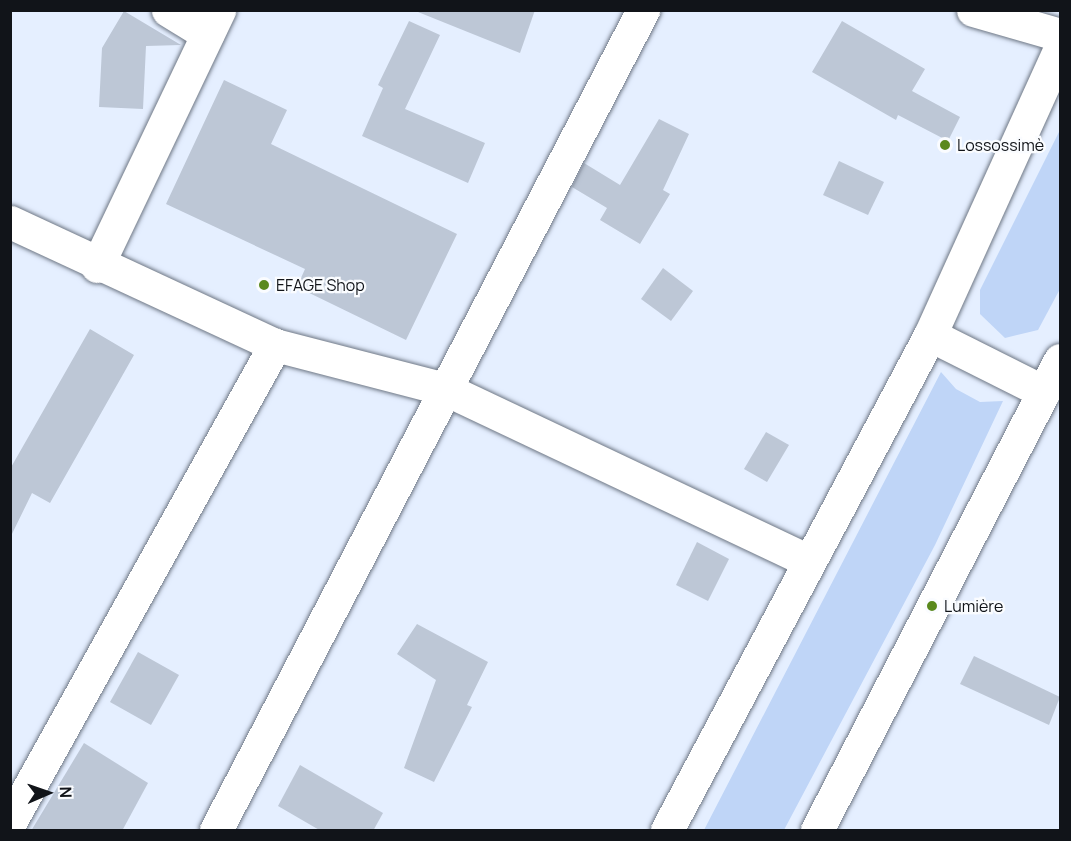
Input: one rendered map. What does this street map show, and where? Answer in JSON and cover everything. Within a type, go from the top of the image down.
[{"type":"street","points":[[97,266],[213,22],[168,10]]},
{"type":"street","points":[[216,831],[643,10]]},
{"type":"street","points":[[973,10],[1060,34]]},
{"type":"street","points":[[667,831],[806,560],[930,335],[1060,49]]},
{"type":"street","points":[[10,222],[97,266],[275,345],[445,389],[806,560]]},
{"type":"street","points":[[930,335],[1044,392]]},
{"type":"street","points":[[10,822],[275,345]]},
{"type":"street","points":[[817,831],[1060,360]]},
{"type":"shaded area","points":[[1060,130],[1060,289],[1038,330],[1005,338],[980,314],[980,290]]},
{"type":"shaded area","points":[[941,372],[956,389],[980,402],[1003,401],[935,545],[784,830],[704,830]]},
{"type":"building","points":[[413,10],[535,10],[520,53]]},
{"type":"building","points":[[124,11],[181,45],[146,46],[143,109],[99,107],[102,48]]},
{"type":"building","points":[[409,21],[440,35],[405,109],[485,143],[468,183],[362,136],[383,88],[378,85]]},
{"type":"building","points":[[842,21],[925,69],[912,91],[960,117],[948,141],[898,115],[896,120],[812,72]]},
{"type":"building","points":[[224,80],[287,110],[271,144],[457,234],[406,340],[297,287],[305,269],[166,204]]},
{"type":"building","points":[[659,119],[689,134],[663,190],[670,194],[640,244],[600,220],[607,208],[572,187],[584,163],[620,185]]},
{"type":"building","points":[[839,161],[884,182],[868,215],[823,195]]},
{"type":"building","points":[[663,268],[693,291],[671,321],[641,299]]},
{"type":"building","points":[[90,329],[134,355],[50,503],[32,493],[10,538],[10,469]]},
{"type":"building","points":[[766,432],[789,445],[767,482],[744,469]]},
{"type":"building","points":[[697,542],[729,559],[708,601],[676,585]]},
{"type":"building","points":[[417,624],[488,662],[467,705],[472,707],[434,782],[404,768],[436,680],[397,654]]},
{"type":"building","points":[[138,652],[179,675],[151,725],[110,702]]},
{"type":"building","points":[[974,656],[1060,697],[1049,725],[960,684]]},
{"type":"building","points":[[84,743],[148,783],[122,831],[31,831]]},
{"type":"building","points":[[300,765],[383,813],[373,831],[321,831],[278,806]]},
{"type":"place","name":"Lossossimè","points":[[945,145]]},
{"type":"place","name":"EFAGE Shop","points":[[264,285]]},
{"type":"place","name":"Lumière","points":[[932,606]]}]
